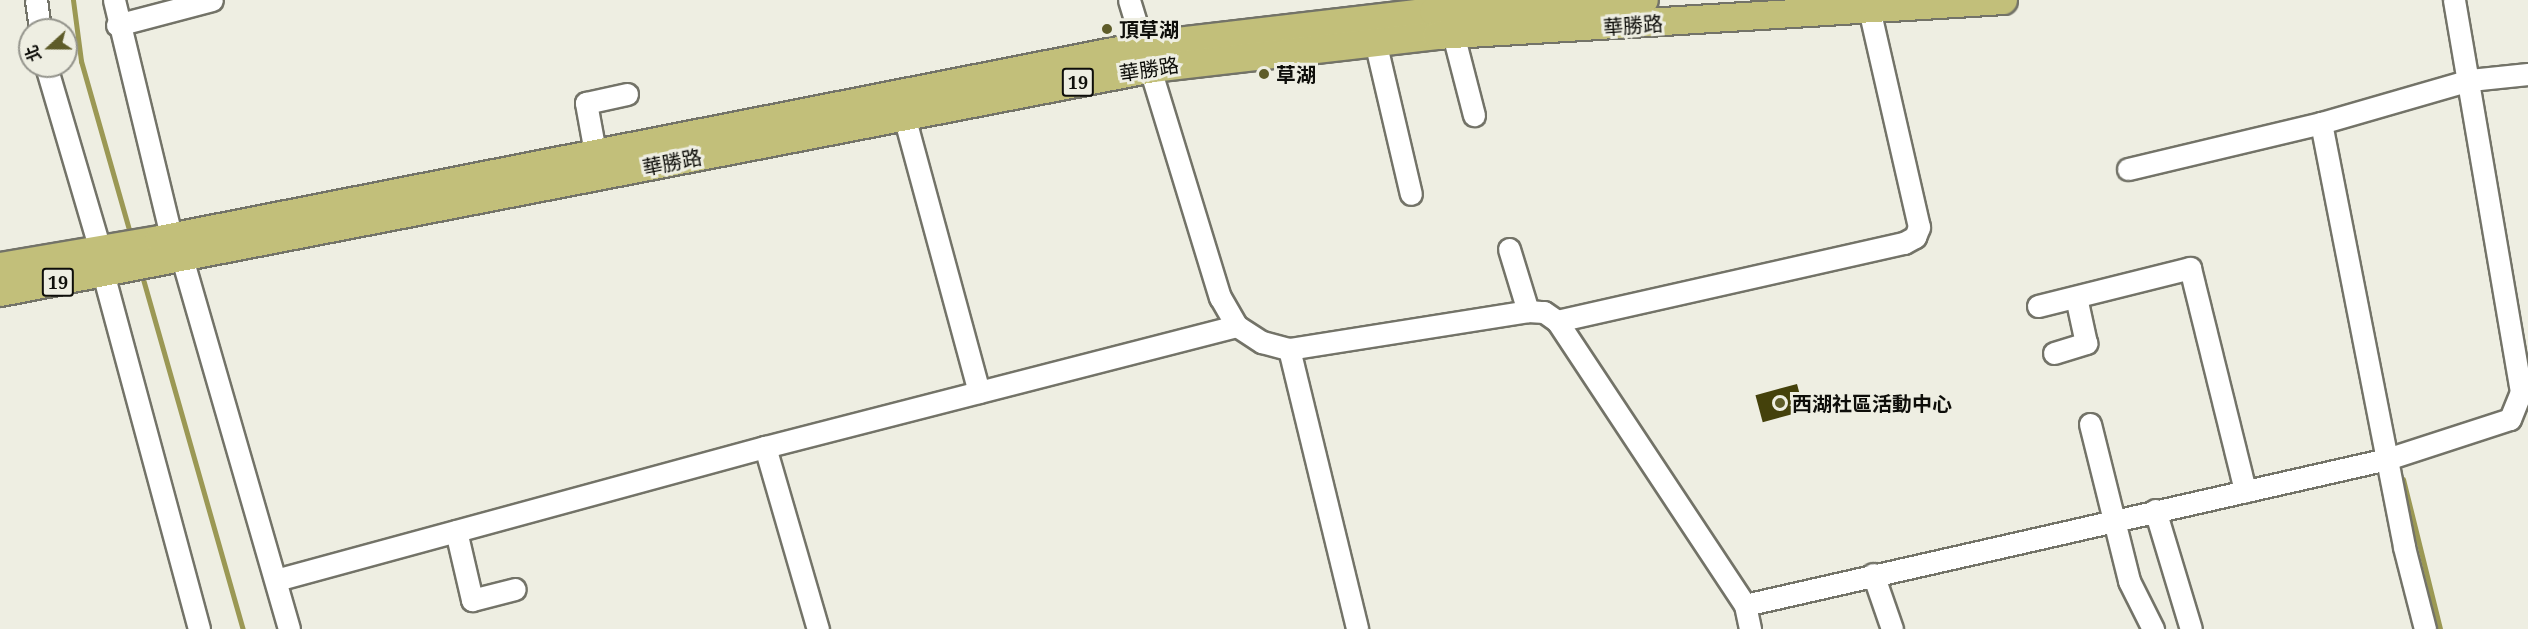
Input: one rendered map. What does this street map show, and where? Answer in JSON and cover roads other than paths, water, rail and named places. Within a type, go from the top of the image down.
[{"type":"main road","name":"華勝路","points":[[170,248],[595,152],[1148,56],[1433,11],[1644,0]]},
{"type":"main road","name":"華勝路","points":[[170,248],[904,116],[1148,56],[1868,4],[2003,0]]},
{"type":"main road","name":"19","points":[[0,292],[107,260],[170,248]]},
{"type":"main road","name":"19","points":[[0,266],[107,260]]},
{"type":"street","points":[[36,0],[38,18]]},
{"type":"street","points":[[114,0],[117,25],[170,248],[276,580],[289,629]]},
{"type":"street","points":[[117,25],[212,0]]},
{"type":"street","points":[[1129,0],[1220,297],[1237,326],[1262,342],[1288,349],[1528,311],[1545,312],[1557,321],[1745,605],[1750,629]]},
{"type":"street","points":[[1745,605],[1873,574],[2387,459],[2510,419],[2525,392],[2521,348],[2454,0]]},
{"type":"street","points":[[1557,321],[1904,243],[1915,237],[1919,227],[1868,4]]},
{"type":"street","points":[[1453,34],[1474,115]]},
{"type":"street","points":[[1375,41],[1411,194]]},
{"type":"street","points":[[2128,169],[2321,123],[2470,80],[2528,74]]},
{"type":"street","points":[[50,78],[107,260],[199,629]]},
{"type":"street","points":[[595,152],[585,103],[627,94]]},
{"type":"street","points":[[904,116],[979,392]]},
{"type":"street","points":[[2321,123],[2387,459],[2425,629]]},
{"type":"street","points":[[1509,249],[1528,311]]},
{"type":"street","points":[[2038,306],[2190,268],[2245,491]]},
{"type":"street","points":[[2054,353],[2086,343],[2076,297]]},
{"type":"street","points":[[276,580],[765,447],[1237,326]]},
{"type":"street","points":[[1288,349],[1357,629]]},
{"type":"street","points":[[2090,423],[2112,520],[2129,581],[2153,629]]},
{"type":"street","points":[[765,447],[818,629]]},
{"type":"street","points":[[2155,510],[2191,629]]},
{"type":"street","points":[[456,531],[472,600],[515,589]]},
{"type":"street","points":[[1873,574],[1892,629]]},
{"type":"waterway","points":[[73,0],[81,61],[131,237]]},
{"type":"waterway","points":[[141,272],[243,629]]},
{"type":"waterway","points":[[2403,479],[2440,629]]},
{"type":"place","name":"頂草湖","points":[[1107,29]]},
{"type":"place","name":"草湖","points":[[1264,74]]},
{"type":"place","name":"西湖社區活動中心","points":[[1780,403]]}]
